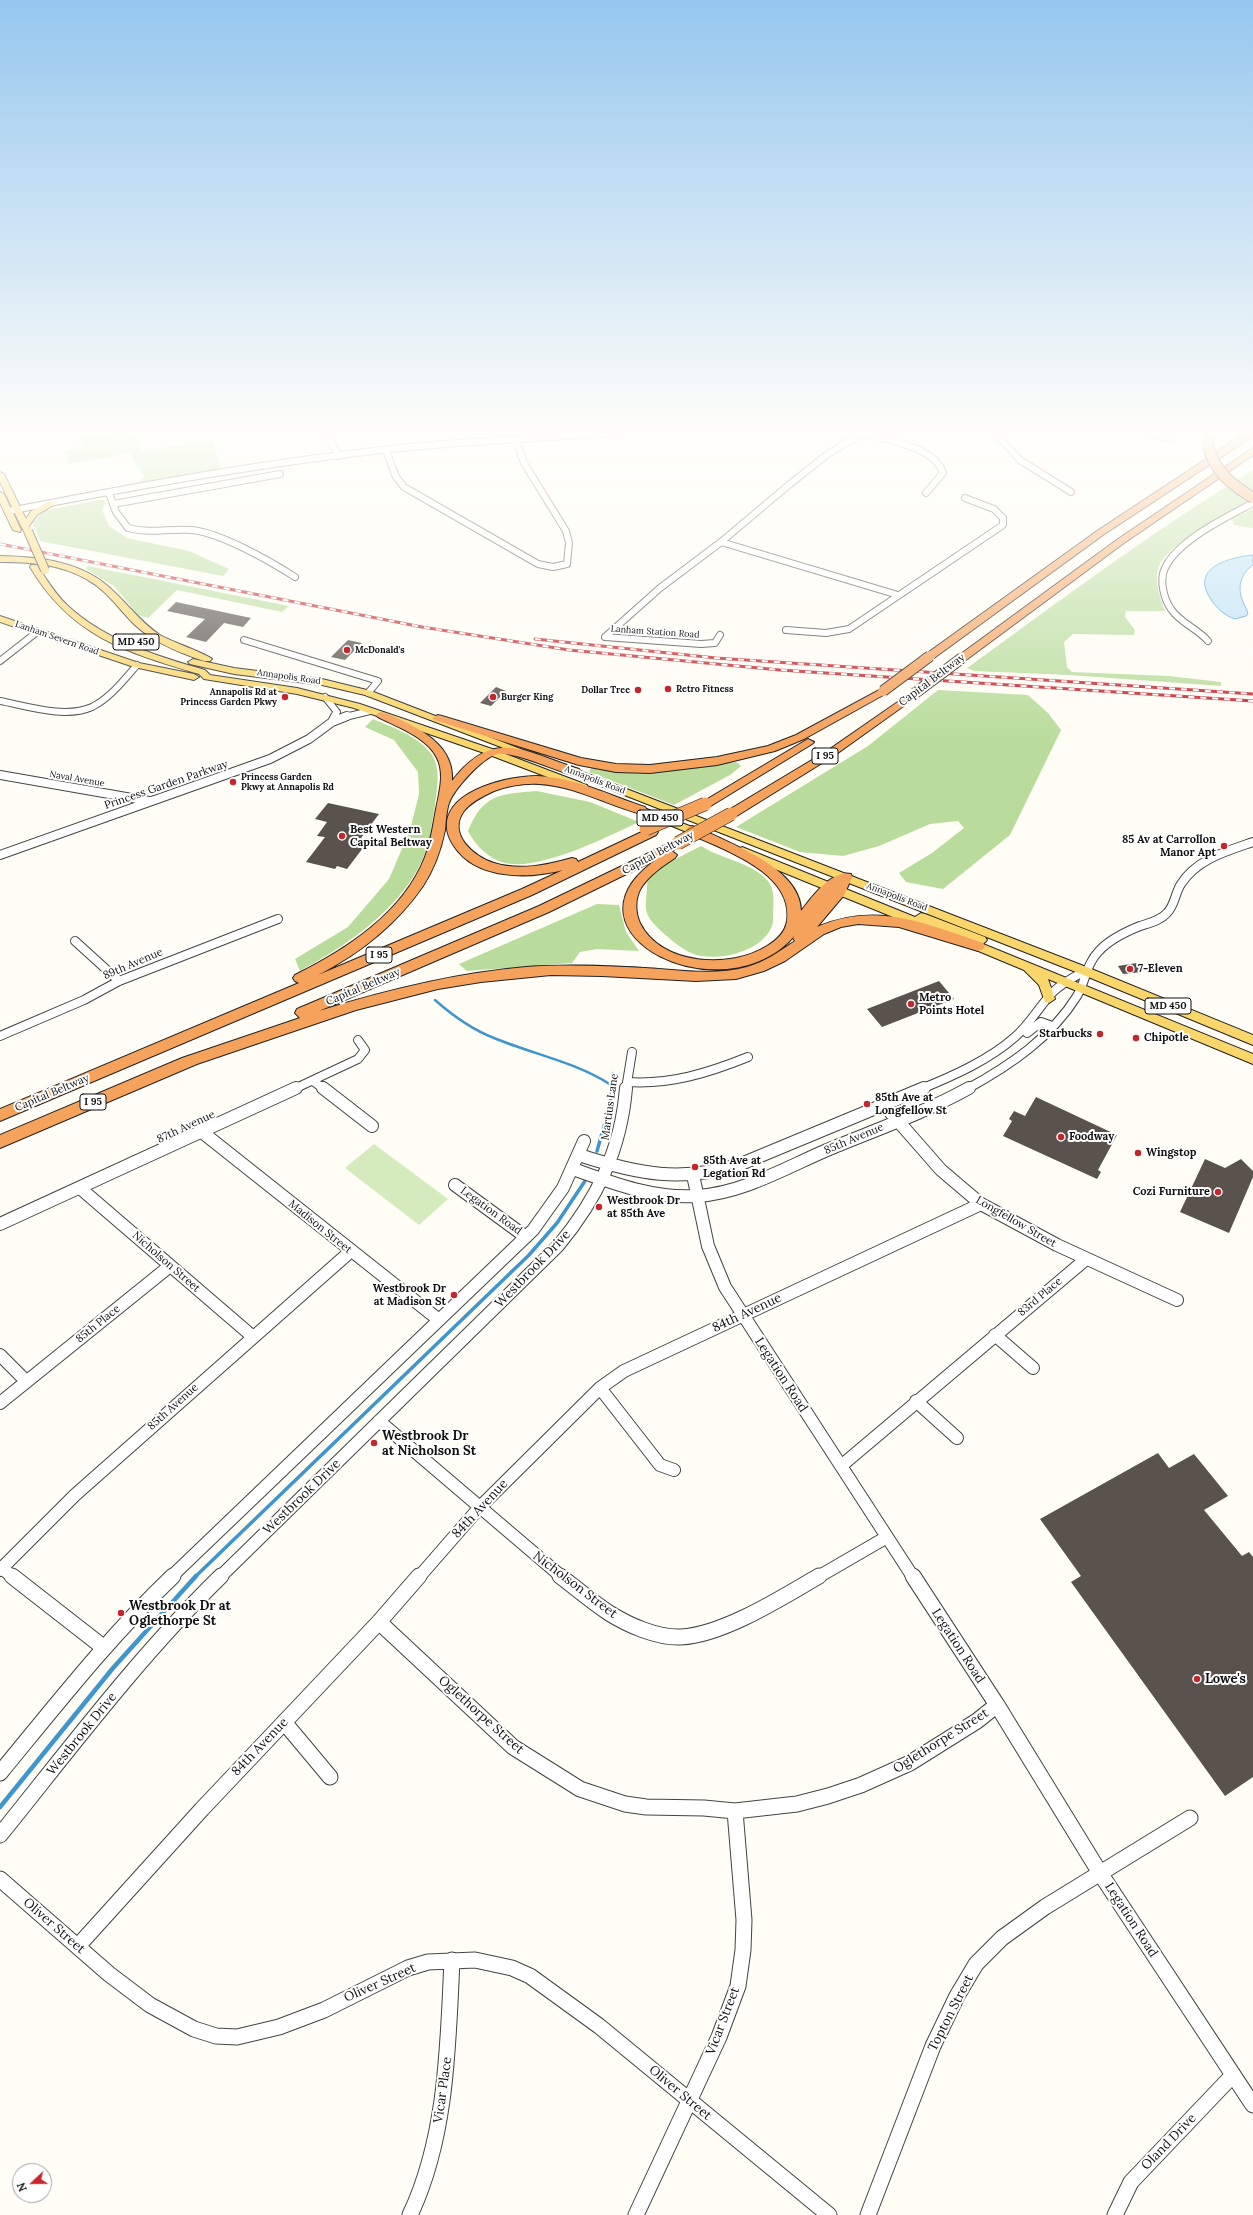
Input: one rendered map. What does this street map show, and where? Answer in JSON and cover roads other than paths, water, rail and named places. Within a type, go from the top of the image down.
[{"type":"highway","name":"Capital Beltway","points":[[0,1115],[527,892],[649,830],[705,804],[809,741],[883,691],[1095,535]]},
{"type":"highway","name":"Capital Beltway","points":[[0,1142],[544,909],[682,844],[831,753],[1129,535]]},
{"type":"highway","points":[[1121,541],[1130,535]]},
{"type":"highway","points":[[438,718],[585,763],[616,768],[650,769],[717,762],[771,750],[800,737],[883,691]]},
{"type":"highway","points":[[102,1072],[313,972],[362,942],[396,912],[421,878],[430,862],[436,844],[443,803],[446,767],[438,751],[422,737],[376,713]]},
{"type":"highway","points":[[443,803],[465,774],[491,752],[508,751],[575,772]]},
{"type":"highway","points":[[641,810],[554,782],[519,780],[494,786],[471,797],[458,812],[454,830],[460,846],[478,862],[504,870],[526,871],[546,870],[569,864],[649,830]]},
{"type":"highway","points":[[692,830],[759,863],[779,877],[787,887],[794,905],[792,929]]},
{"type":"highway","points":[[682,844],[645,874],[635,886],[630,898],[630,911],[634,923],[650,944],[678,959],[694,963],[732,964],[760,956],[772,950],[846,877]]},
{"type":"highway","points":[[792,949],[834,890]]},
{"type":"highway","points":[[187,1062],[372,999],[456,980],[554,970],[720,976],[756,970],[770,964],[833,925],[867,918],[890,919],[978,946]]},
{"type":"main road","name":"Annapolis Road","points":[[26,535],[34,567],[49,593],[61,606],[98,632],[128,648],[202,672],[208,677],[325,697],[491,752],[692,830],[834,890],[1066,981],[1253,1059]]},
{"type":"main road","name":"Annapolis Road","points":[[27,535],[56,589],[71,604],[88,618],[118,635],[142,645],[196,663],[234,671],[322,682],[368,692],[846,877],[1085,971],[1253,1040]]},
{"type":"main road","points":[[0,559],[21,559],[54,563],[79,572],[104,587],[144,629],[162,641],[189,653],[251,672]]},
{"type":"main road","name":"Lanham Severn Road","points":[[0,619],[137,665],[178,675],[208,677]]},
{"type":"main road","points":[[265,686],[306,687],[354,696],[363,696],[368,692]]},
{"type":"main road","points":[[863,901],[876,900],[1065,974],[1085,971]]},
{"type":"main road","points":[[1020,963],[1044,983],[1049,999]]},
{"type":"street","points":[[209,535],[249,552],[295,577]]},
{"type":"street","points":[[488,535],[538,564],[553,568],[567,564],[569,543],[567,535]]},
{"type":"street","name":"Lanham Station Road","points":[[720,635],[715,643],[701,644],[605,637],[660,588],[729,535]]},
{"type":"street","points":[[786,630],[826,633],[847,630],[987,535]]},
{"type":"street","points":[[1200,535],[1176,554],[1165,568],[1163,576],[1170,608],[1175,615],[1208,641]]},
{"type":"street","points":[[721,542],[898,595]]},
{"type":"street","points":[[0,661],[37,632]]},
{"type":"street","points":[[244,640],[378,681],[368,692]]},
{"type":"street","points":[[0,702],[65,711],[87,709],[103,698],[137,665]]},
{"type":"street","points":[[325,697],[337,712],[332,722]]},
{"type":"street","name":"Princess Garden Parkway","points":[[0,855],[152,802],[291,750],[332,722],[352,714],[376,713]]},
{"type":"street","name":"Naval Avenue","points":[[0,775],[152,802]]},
{"type":"street","name":"85th Avenue","points":[[573,1169],[628,1188],[656,1194],[696,1196],[725,1191],[749,1184],[951,1096],[996,1072],[1030,1048],[1052,1026],[1082,988],[1085,971],[1094,956],[1110,939],[1163,917],[1170,909],[1180,884],[1191,870],[1215,856],[1253,842]]},
{"type":"street","name":"89th Avenue","points":[[0,1036],[84,1000],[119,981],[278,919]]},
{"type":"street","points":[[75,941],[119,981]]},
{"type":"street","name":"85th Avenue","points":[[579,1155],[611,1166],[660,1174],[693,1175],[741,1164],[884,1105],[980,1061],[1010,1041],[1032,1020],[1053,992],[1066,981],[1085,971]]},
{"type":"street","points":[[1010,1041],[1027,1032],[1041,1022],[1052,1026]]},
{"type":"street","name":"87th Avenue","points":[[0,1224],[358,1059],[366,1050],[358,1040]]},
{"type":"street","name":"Martius Lane","points":[[611,1166],[624,1110],[632,1052]]},
{"type":"street","points":[[627,1082],[652,1084],[676,1081],[704,1074],[748,1057]]},
{"type":"street","points":[[313,1081],[372,1126]]},
{"type":"street","name":"Longfellow Street","points":[[884,1105],[931,1161],[981,1204],[1015,1224],[1085,1260],[1177,1300]]},
{"type":"street","name":"Madison Street","points":[[202,1132],[439,1320]]},
{"type":"street","points":[[0,1773],[103,1647],[173,1574],[526,1237],[551,1208],[573,1169],[584,1141]]},
{"type":"street","name":"Westbrook Drive","points":[[0,1835],[165,1633],[560,1244],[583,1214],[605,1180],[611,1166]]},
{"type":"street","name":"Legation Road","points":[[693,1175],[696,1196],[710,1255],[722,1281],[742,1315],[997,1706],[1100,1873],[1253,2105]]},
{"type":"street","name":"Legation Road","points":[[455,1185],[526,1237]]},
{"type":"street","name":"Nicholson Street","points":[[80,1188],[252,1336]]},
{"type":"street","name":"84th Avenue","points":[[78,1946],[202,1809],[379,1622],[480,1507],[600,1388],[624,1371],[981,1204]]},
{"type":"street","name":"85th Avenue","points":[[0,1568],[90,1481],[252,1336],[351,1251]]},
{"type":"street","name":"83rd Place","points":[[841,1466],[916,1401],[1085,1260]]},
{"type":"street","name":"85th Place","points":[[0,1403],[170,1266]]},
{"type":"street","points":[[995,1335],[1033,1368]]},
{"type":"street","points":[[0,1355],[26,1382]]},
{"type":"street","points":[[600,1388],[660,1465],[674,1470]]},
{"type":"street","points":[[916,1401],[957,1438]]},
{"type":"street","name":"Nicholson Street","points":[[379,1421],[542,1562],[609,1613],[632,1625],[657,1633],[681,1636],[716,1629],[751,1614],[887,1537]]},
{"type":"street","points":[[0,1568],[103,1647]]},
{"type":"street","name":"Oglethorpe Street","points":[[379,1622],[455,1691],[513,1747],[580,1789],[612,1800],[646,1807],[704,1808],[735,1811],[798,1804],[861,1785],[910,1763],[978,1721],[997,1706]]},
{"type":"street","points":[[284,1722],[330,1777]]},
{"type":"street","name":"Vicar Street","points":[[636,2215],[690,2101],[718,2038],[738,1986],[741,1971],[744,1920],[735,1811]]},
{"type":"street","name":"Topton Street","points":[[868,2215],[933,2046],[957,1996],[976,1964],[1002,1938],[1045,1907],[1190,1818]]},
{"type":"street","name":"Oliver Street","points":[[0,1879],[116,1980],[163,2014],[219,2037],[238,2037],[290,2023],[408,1968],[428,1962],[452,1960],[493,1962],[512,1968],[530,1976],[599,2026],[829,2215]]},
{"type":"street","name":"Vicar Place","points":[[410,2215],[424,2177],[443,2101],[448,2059],[452,1960]]},
{"type":"street","name":"Oland Drive","points":[[1115,2215],[1131,2182],[1233,2075]]},
{"type":"water","points":[[1253,555],[1253,565],[1243,575],[1240,584],[1241,594],[1248,614],[1235,619],[1231,618],[1217,608],[1210,598],[1205,587],[1205,578],[1209,571],[1224,561]]},
{"type":"waterway","points":[[435,1000],[463,1022],[486,1035],[569,1064],[611,1085]]},
{"type":"waterway","points":[[611,1089],[613,1073]]},
{"type":"waterway","points":[[597,1151],[610,1105],[612,1088]]},
{"type":"waterway","points":[[196,1576],[529,1255],[557,1223],[585,1181]]},
{"type":"waterway","points":[[0,1807],[113,1668],[196,1576]]},
{"type":"railway","points":[[0,544],[422,627],[569,650],[780,670],[1253,701]]},
{"type":"railway","points":[[535,639],[716,658],[1253,694]]},
{"type":"place","name":"McDonald's","points":[[347,650]]},
{"type":"place","name":"Retro Fitness","points":[[668,689]]},
{"type":"place","name":"Dollar Tree","points":[[638,690]]},
{"type":"place","name":"Annapolis Rd at Princess Garden Pkwy","points":[[285,697]]},
{"type":"place","name":"Burger King","points":[[493,697]]},
{"type":"place","name":"Princess Garden Pkwy at Annapolis Rd","points":[[233,782]]},
{"type":"place","name":"Best Western Capital Beltway","points":[[342,836]]},
{"type":"place","name":"85 Av at Carrollon Manor Apt","points":[[1224,846]]},
{"type":"place","name":"7-Eleven","points":[[1130,969]]},
{"type":"place","name":"Metro Points Hotel","points":[[911,1004]]},
{"type":"place","name":"Starbucks","points":[[1100,1034]]},
{"type":"place","name":"Chipotle","points":[[1136,1038]]},
{"type":"place","name":"85th Ave at Longfellow St","points":[[867,1104]]},
{"type":"place","name":"Foodway","points":[[1061,1137]]},
{"type":"place","name":"Wingstop","points":[[1138,1153]]},
{"type":"place","name":"85th Ave at Legation Rd","points":[[695,1167]]},
{"type":"place","name":"Cozi Furniture","points":[[1218,1192]]},
{"type":"place","name":"Westbrook Dr at 85th Ave","points":[[599,1207]]},
{"type":"place","name":"Westbrook Dr at Madison St","points":[[454,1295]]},
{"type":"place","name":"Westbrook Dr at Nicholson St","points":[[374,1443]]},
{"type":"place","name":"Westbrook Dr at Oglethorpe St","points":[[121,1613]]},
{"type":"place","name":"Lowe's","points":[[1197,1679]]}]
